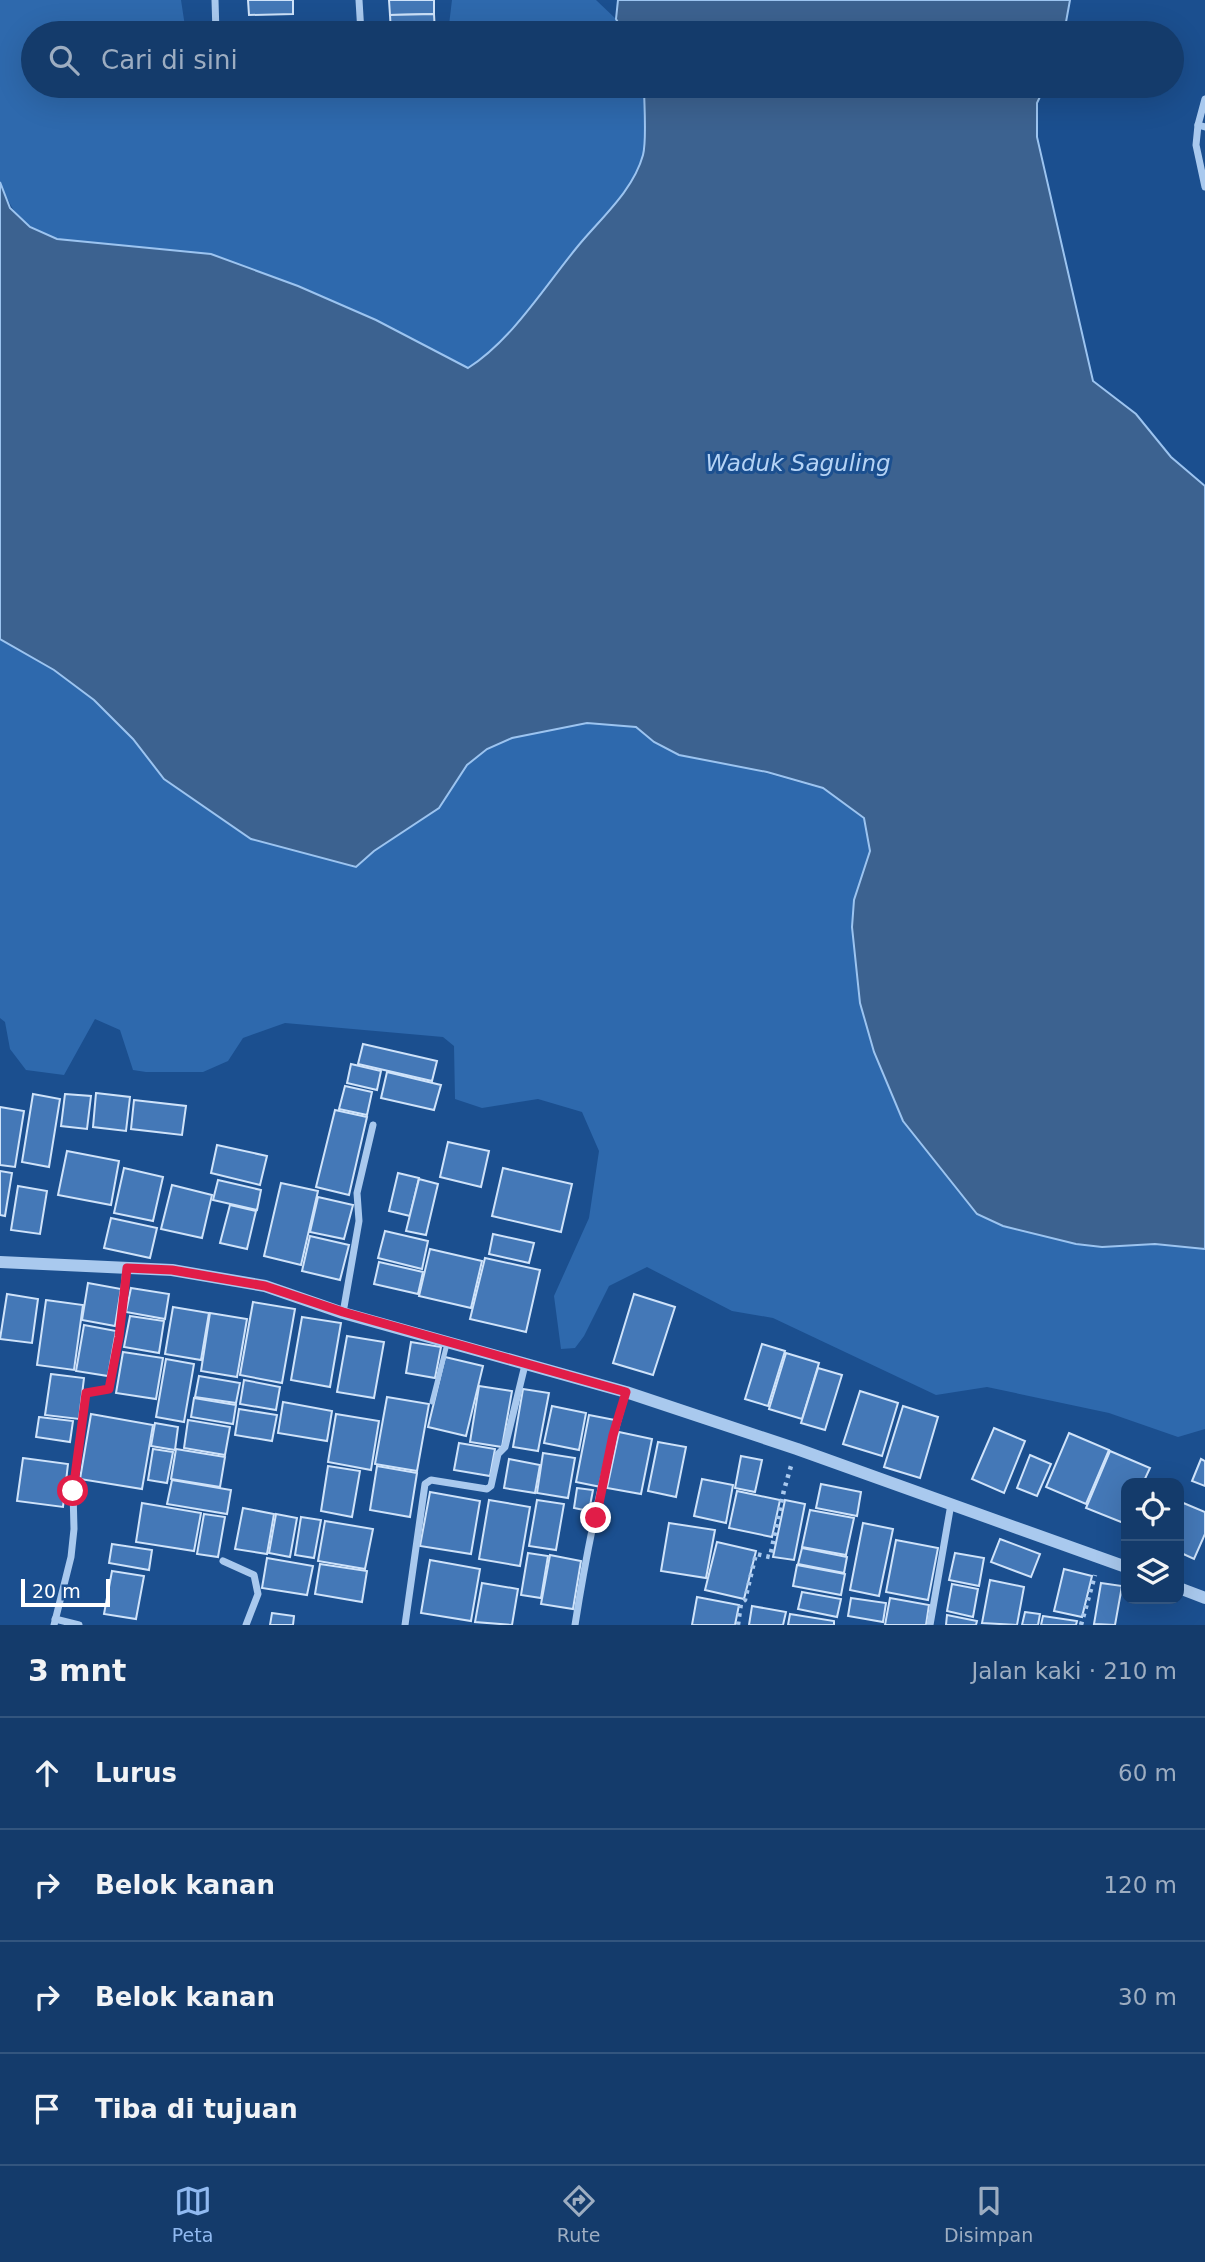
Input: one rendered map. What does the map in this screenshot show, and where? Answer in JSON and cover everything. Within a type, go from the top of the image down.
[{"type":"street","points":[[215,0],[216,21]]},
{"type":"street","points":[[359,0],[360,21]]},
{"type":"street","points":[[1205,99],[1196,145],[1205,187]]},
{"type":"street","points":[[343,1312],[359,1221],[357,1193],[373,1125]]},
{"type":"street","points":[[0,1262],[172,1270],[265,1286],[343,1312],[626,1392],[797,1449],[1121,1565]]},
{"type":"street","points":[[79,1625],[55,1622],[71,1557],[74,1529],[73,1491],[86,1393],[109,1389],[119,1337],[127,1268]]},
{"type":"street","points":[[405,1625],[425,1484],[431,1480],[487,1489],[491,1486],[498,1454],[505,1447],[525,1365]]},
{"type":"street","points":[[575,1625],[586,1554],[613,1435],[626,1392]]},
{"type":"street","points":[[930,1625],[951,1504]]},
{"type":"street","points":[[223,1561],[254,1575],[258,1594],[246,1625]]},
{"type":"street","points":[[1184,1590],[1205,1598]]},
{"type":"lane","points":[[432,1402],[447,1342]]},
{"type":"path","points":[[738,1625],[741,1603],[745,1600],[756,1554],[769,1557],[784,1490],[797,1449]]},
{"type":"path","points":[[1081,1625],[1101,1557]]},
{"type":"shaded area","points":[[0,0],[181,0],[184,21],[21,21],[21,98],[644,98],[643,155],[632,180],[514,328],[468,368],[376,320],[298,286],[57,239],[27,224],[15,212],[0,182]]},
{"type":"shaded area","points":[[452,0],[596,0],[617,21],[449,21]]},
{"type":"shaded area","points":[[0,639],[54,670],[94,700],[134,739],[164,779],[251,839],[355,867],[374,851],[439,808],[467,765],[487,749],[512,738],[587,723],[636,727],[654,742],[823,789],[864,818],[870,851],[854,900],[852,927],[860,1003],[874,1052],[903,1121],[1003,1226],[1076,1244],[1102,1247],[1155,1244],[1205,1249],[1205,1429],[1178,1437],[1109,1413],[987,1387],[936,1395],[773,1318],[732,1311],[647,1267],[609,1286],[584,1336],[575,1348],[561,1349],[554,1296],[589,1218],[599,1151],[582,1112],[538,1099],[482,1108],[455,1099],[454,1046],[443,1037],[285,1023],[243,1038],[228,1061],[203,1072],[146,1072],[133,1070],[120,1030],[95,1019],[64,1075],[26,1070],[10,1049],[5,1022],[0,1018]]},
{"type":"water","points":[[618,0],[1070,0],[1066,21],[616,19]]},
{"type":"water","name":"Waduk Saguling","points":[[644,98],[1039,98],[1037,137],[1093,381],[1136,414],[1171,457],[1205,486],[1205,1249],[1155,1244],[1102,1247],[1076,1244],[1003,1226],[977,1214],[903,1121],[874,1052],[860,1003],[852,927],[854,900],[870,851],[864,818],[823,788],[767,772],[679,755],[654,742],[636,727],[587,723],[512,738],[487,749],[467,765],[439,808],[374,851],[356,867],[251,839],[164,779],[133,739],[94,700],[54,670],[0,639],[0,182],[10,208],[30,227],[57,239],[211,254],[298,286],[376,320],[468,368],[513,328],[624,192],[643,155]]},
{"type":"building","points":[[248,0],[293,0],[293,14],[249,15]]},
{"type":"building","points":[[389,0],[434,0],[434,14],[390,15]]},
{"type":"building","points":[[434,14],[434,21],[390,21],[390,15]]},
{"type":"building","points":[[363,1044],[437,1061],[432,1081],[358,1064]]},
{"type":"building","points":[[351,1064],[381,1071],[377,1090],[347,1083]]},
{"type":"building","points":[[387,1072],[441,1085],[434,1110],[381,1098]]},
{"type":"building","points":[[345,1086],[372,1092],[367,1115],[339,1109]]},
{"type":"building","points":[[96,1093],[130,1097],[126,1131],[93,1127]]},
{"type":"building","points":[[33,1094],[60,1099],[49,1167],[22,1162]]},
{"type":"building","points":[[65,1094],[91,1096],[87,1129],[61,1126]]},
{"type":"building","points":[[134,1100],[186,1106],[182,1135],[131,1129]]},
{"type":"building","points":[[0,1107],[24,1111],[15,1167],[0,1165]]},
{"type":"building","points":[[335,1110],[367,1117],[349,1195],[316,1187]]},
{"type":"building","points":[[448,1142],[489,1151],[481,1187],[440,1177]]},
{"type":"building","points":[[217,1145],[267,1156],[260,1185],[211,1173]]},
{"type":"building","points":[[67,1151],[119,1161],[111,1205],[58,1195]]},
{"type":"building","points":[[124,1168],[163,1177],[153,1221],[114,1213]]},
{"type":"building","points":[[503,1168],[572,1184],[561,1232],[492,1216]]},
{"type":"building","points":[[0,1171],[12,1173],[5,1216],[0,1215]]},
{"type":"building","points":[[398,1173],[419,1178],[410,1216],[389,1211]]},
{"type":"building","points":[[419,1179],[438,1184],[426,1235],[406,1231]]},
{"type":"building","points":[[218,1180],[261,1190],[257,1210],[213,1200]]},
{"type":"building","points":[[281,1183],[318,1191],[301,1265],[264,1256]]},
{"type":"building","points":[[172,1185],[212,1195],[202,1238],[161,1229]]},
{"type":"building","points":[[18,1186],[47,1191],[40,1234],[11,1230]]},
{"type":"building","points":[[318,1197],[353,1205],[344,1239],[310,1232]]},
{"type":"building","points":[[230,1205],[256,1211],[247,1249],[220,1243]]},
{"type":"building","points":[[111,1218],[157,1228],[150,1258],[104,1248]]},
{"type":"building","points":[[385,1231],[428,1241],[422,1269],[378,1258]]},
{"type":"building","points":[[493,1234],[534,1243],[529,1263],[489,1254]]},
{"type":"building","points":[[310,1236],[349,1245],[340,1280],[302,1271]]},
{"type":"building","points":[[430,1249],[482,1261],[471,1308],[419,1296]]},
{"type":"building","points":[[485,1258],[540,1270],[526,1332],[470,1319]]},
{"type":"building","points":[[379,1262],[423,1272],[418,1294],[374,1284]]},
{"type":"building","points":[[88,1283],[121,1289],[115,1326],[82,1320]]},
{"type":"building","points":[[131,1288],[169,1294],[165,1319],[126,1312]]},
{"type":"building","points":[[7,1294],[38,1299],[32,1343],[0,1339]]},
{"type":"building","points":[[634,1294],[675,1307],[653,1375],[613,1363]]},
{"type":"building","points":[[46,1300],[83,1305],[74,1370],[37,1365]]},
{"type":"building","points":[[253,1302],[295,1309],[282,1383],[240,1375]]},
{"type":"building","points":[[173,1307],[209,1313],[201,1360],[165,1354]]},
{"type":"building","points":[[210,1313],[247,1319],[237,1377],[201,1371]]},
{"type":"building","points":[[130,1316],[164,1321],[159,1353],[124,1347]]},
{"type":"building","points":[[302,1317],[341,1323],[330,1387],[291,1380]]},
{"type":"building","points":[[84,1325],[116,1331],[108,1376],[76,1371]]},
{"type":"building","points":[[347,1336],[384,1342],[374,1398],[337,1392]]},
{"type":"building","points":[[411,1342],[441,1347],[435,1378],[406,1373]]},
{"type":"building","points":[[762,1344],[785,1351],[768,1406],[745,1399]]},
{"type":"building","points":[[123,1352],[163,1358],[156,1399],[116,1393]]},
{"type":"building","points":[[786,1353],[819,1363],[802,1419],[769,1409]]},
{"type":"building","points":[[445,1357],[483,1366],[466,1436],[428,1427]]},
{"type":"building","points":[[166,1359],[194,1364],[184,1422],[156,1417]]},
{"type":"building","points":[[818,1368],[842,1375],[825,1430],[801,1423]]},
{"type":"building","points":[[51,1374],[84,1378],[79,1419],[45,1415]]},
{"type":"building","points":[[199,1376],[240,1383],[236,1403],[195,1397]]},
{"type":"building","points":[[244,1380],[280,1387],[276,1410],[240,1404]]},
{"type":"building","points":[[479,1386],[512,1391],[502,1447],[470,1442]]},
{"type":"building","points":[[523,1389],[549,1393],[538,1451],[513,1447]]},
{"type":"building","points":[[860,1391],[898,1403],[882,1456],[843,1444]]},
{"type":"building","points":[[387,1397],[429,1404],[417,1471],[375,1464]]},
{"type":"building","points":[[194,1398],[236,1405],[233,1424],[191,1417]]},
{"type":"building","points":[[283,1402],[332,1411],[327,1441],[278,1433]]},
{"type":"building","points":[[552,1406],[586,1413],[579,1450],[544,1443]]},
{"type":"building","points":[[903,1406],[938,1417],[920,1478],[884,1467]]},
{"type":"building","points":[[239,1409],[277,1415],[272,1441],[235,1435]]},
{"type":"building","points":[[91,1414],[153,1425],[142,1489],[80,1479]]},
{"type":"building","points":[[336,1414],[379,1421],[371,1470],[328,1462]]},
{"type":"building","points":[[589,1415],[615,1420],[601,1487],[576,1482]]},
{"type":"building","points":[[39,1417],[73,1421],[70,1442],[36,1437]]},
{"type":"building","points":[[188,1420],[230,1427],[225,1455],[184,1448]]},
{"type":"building","points":[[155,1423],[178,1427],[175,1450],[151,1446]]},
{"type":"building","points":[[994,1428],[1025,1441],[1004,1493],[972,1479]]},
{"type":"building","points":[[619,1432],[652,1439],[641,1494],[607,1488]]},
{"type":"building","points":[[1069,1433],[1109,1450],[1086,1504],[1046,1487]]},
{"type":"building","points":[[658,1442],[686,1447],[676,1497],[648,1491]]},
{"type":"building","points":[[459,1443],[495,1449],[490,1476],[454,1470]]},
{"type":"building","points":[[153,1449],[173,1452],[167,1483],[148,1480]]},
{"type":"building","points":[[176,1449],[225,1457],[220,1487],[171,1479]]},
{"type":"building","points":[[1110,1451],[1150,1468],[1145,1478],[1121,1478],[1121,1522],[1086,1508]]},
{"type":"building","points":[[543,1453],[575,1458],[568,1498],[537,1493]]},
{"type":"building","points":[[1030,1455],[1051,1464],[1037,1496],[1017,1488]]},
{"type":"building","points":[[741,1456],[762,1460],[755,1492],[735,1488]]},
{"type":"building","points":[[23,1458],[68,1464],[63,1507],[17,1501]]},
{"type":"building","points":[[509,1459],[540,1465],[535,1493],[504,1488]]},
{"type":"building","points":[[1201,1459],[1205,1461],[1205,1486],[1192,1481]]},
{"type":"building","points":[[328,1466],[360,1471],[352,1517],[321,1511]]},
{"type":"building","points":[[377,1466],[417,1473],[410,1517],[370,1510]]},
{"type":"building","points":[[702,1479],[733,1485],[726,1523],[694,1516]]},
{"type":"building","points":[[172,1480],[231,1490],[227,1514],[167,1504]]},
{"type":"building","points":[[821,1484],[861,1492],[857,1516],[816,1508]]},
{"type":"building","points":[[577,1488],[593,1490],[589,1511],[574,1508]]},
{"type":"building","points":[[737,1491],[780,1500],[772,1537],[729,1528]]},
{"type":"building","points":[[430,1492],[480,1501],[471,1554],[420,1546]]},
{"type":"building","points":[[489,1500],[530,1507],[520,1566],[479,1559]]},
{"type":"building","points":[[537,1500],[564,1504],[556,1550],[529,1546]]},
{"type":"building","points":[[785,1500],[805,1504],[794,1560],[773,1557]]},
{"type":"building","points":[[142,1503],[201,1513],[194,1551],[136,1542]]},
{"type":"building","points":[[1184,1503],[1205,1512],[1205,1534],[1194,1559],[1184,1554]]},
{"type":"building","points":[[243,1508],[274,1514],[267,1554],[235,1549]]},
{"type":"building","points":[[810,1510],[854,1518],[846,1555],[802,1547]]},
{"type":"building","points":[[204,1514],[225,1517],[218,1557],[197,1554]]},
{"type":"building","points":[[276,1514],[297,1518],[290,1557],[269,1553]]},
{"type":"building","points":[[301,1517],[321,1520],[314,1558],[295,1555]]},
{"type":"building","points":[[325,1521],[373,1529],[365,1569],[318,1561]]},
{"type":"building","points":[[669,1523],[715,1530],[706,1578],[661,1571]]},
{"type":"building","points":[[863,1523],[893,1529],[879,1596],[850,1590]]},
{"type":"building","points":[[1000,1539],[1040,1554],[1031,1577],[991,1562]]},
{"type":"building","points":[[896,1540],[938,1548],[928,1600],[886,1592]]},
{"type":"building","points":[[717,1542],[756,1551],[744,1599],[705,1590]]},
{"type":"building","points":[[112,1544],[152,1550],[149,1570],[109,1563]]},
{"type":"building","points":[[802,1548],[847,1557],[844,1573],[798,1564]]},
{"type":"building","points":[[528,1553],[548,1556],[541,1598],[521,1595]]},
{"type":"building","points":[[955,1553],[984,1558],[979,1586],[949,1580]]},
{"type":"building","points":[[550,1555],[581,1561],[573,1609],[541,1604]]},
{"type":"building","points":[[267,1558],[313,1566],[307,1595],[262,1588]]},
{"type":"building","points":[[430,1560],[480,1569],[471,1621],[421,1613]]},
{"type":"building","points":[[320,1564],[367,1571],[362,1602],[315,1594]]},
{"type":"building","points":[[797,1565],[845,1574],[841,1595],[793,1586]]},
{"type":"building","points":[[1064,1569],[1092,1576],[1082,1617],[1054,1611]]},
{"type":"building","points":[[112,1571],[144,1576],[136,1619],[104,1614]]},
{"type":"building","points":[[990,1580],[1024,1587],[1017,1625],[982,1623]]},
{"type":"building","points":[[482,1583],[518,1589],[512,1625],[475,1622]]},
{"type":"building","points":[[1101,1583],[1121,1586],[1115,1625],[1094,1624]]},
{"type":"building","points":[[952,1584],[978,1589],[973,1617],[947,1611]]},
{"type":"building","points":[[802,1592],[841,1599],[837,1617],[798,1609]]},
{"type":"building","points":[[697,1597],[739,1605],[735,1625],[692,1625]]},
{"type":"building","points":[[851,1598],[886,1603],[883,1622],[848,1616]]},
{"type":"building","points":[[890,1598],[929,1605],[926,1625],[885,1625]]},
{"type":"building","points":[[752,1606],[786,1612],[783,1625],[749,1625]]},
{"type":"building","points":[[1025,1612],[1040,1614],[1038,1625],[1022,1625]]},
{"type":"building","points":[[272,1613],[294,1616],[293,1625],[270,1625]]},
{"type":"building","points":[[790,1614],[834,1621],[834,1625],[788,1625]]},
{"type":"building","points":[[947,1615],[977,1621],[976,1625],[946,1625]]},
{"type":"building","points":[[1043,1616],[1077,1621],[1076,1625],[1041,1625]]},
{"type":"route","points":[[73,1491],[86,1393],[109,1389],[119,1337],[127,1268],[172,1270],[265,1286],[343,1312],[626,1392],[613,1435],[596,1518]]}]
